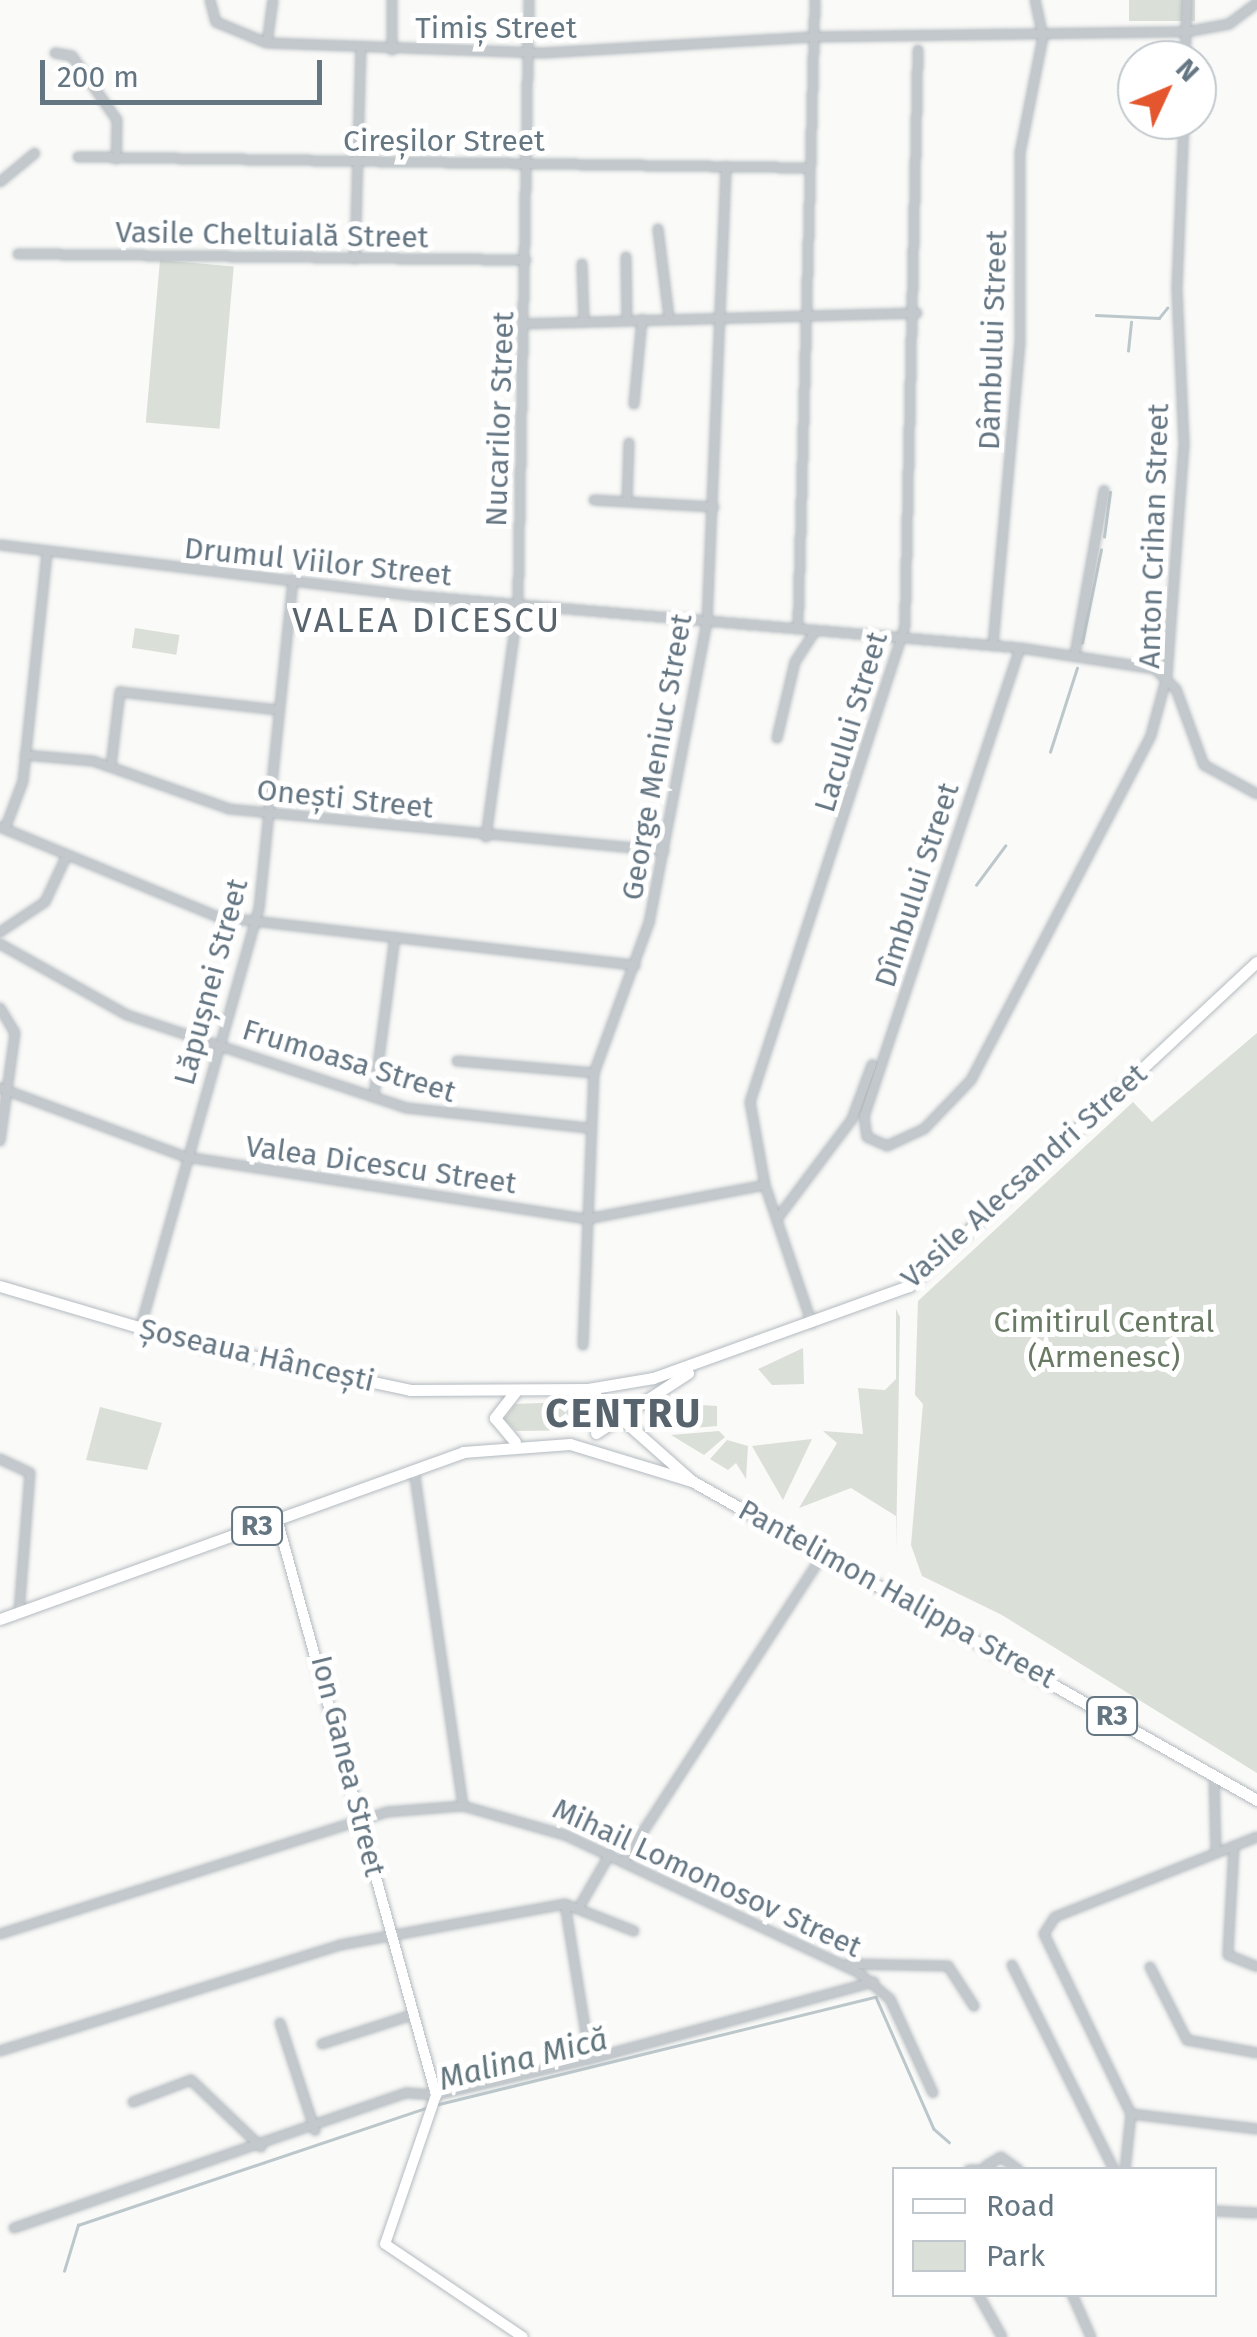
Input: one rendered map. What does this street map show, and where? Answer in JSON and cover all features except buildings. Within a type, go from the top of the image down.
[{"type":"main road","name":"Vasile Alecsandri Street","points":[[588,1389],[707,1362],[812,1324],[927,1272],[1257,962]]},
{"type":"main road","name":"Șoseaua Hâncești","points":[[0,1286],[140,1329],[397,1388],[588,1389]]},
{"type":"main road","points":[[596,1434],[707,1362]]},
{"type":"main road","name":"R3","points":[[588,1389],[602,1398]]},
{"type":"main road","points":[[517,1444],[495,1418],[518,1390]]},
{"type":"main road","points":[[596,1434],[609,1416],[602,1398]]},
{"type":"main road","name":"Pantelimon Halippa Street","points":[[602,1398],[692,1481]]},
{"type":"main road","name":"R3","points":[[0,1619],[414,1470],[517,1444],[570,1444],[596,1434]]},
{"type":"main road","name":"Pantelimon Halippa Street","points":[[570,1444],[692,1481],[825,1552],[1257,1800]]},
{"type":"street","name":"Timiș Street","points":[[210,0],[216,22],[268,42],[361,50],[530,52],[812,37],[1042,37],[1186,32],[1229,24],[1257,3]]},
{"type":"street","points":[[268,42],[273,0]]},
{"type":"street","points":[[392,0],[392,50]]},
{"type":"street","name":"Nucarilor Street","points":[[486,837],[518,606],[528,0]]},
{"type":"street","points":[[798,629],[810,313],[814,0]]},
{"type":"street","points":[[1035,0],[1042,37]]},
{"type":"street","points":[[1186,40],[1187,0]]},
{"type":"street","name":"Dâmbului Street","points":[[993,645],[1018,363],[1020,154],[1042,37]]},
{"type":"street","points":[[355,259],[361,50]]},
{"type":"street","name":"Lacului Street","points":[[812,1324],[765,1184],[750,1102],[903,639],[917,314],[918,50]]},
{"type":"street","points":[[55,54],[68,54],[117,120],[116,160]]},
{"type":"street","name":"Anton Crihan Street","points":[[1183,140],[1177,288],[1184,444],[1167,676],[1204,765],[1257,794]]},
{"type":"street","points":[[0,182],[35,153]]},
{"type":"street","name":"Cireșilor Street","points":[[78,156],[116,160],[810,168]]},
{"type":"street","name":"George Meniuc Street","points":[[583,1346],[588,1128],[594,1073],[635,965],[664,852],[707,622],[726,314],[726,166]]},
{"type":"street","points":[[658,229],[669,317]]},
{"type":"street","name":"Vasile Cheltuială Street","points":[[18,254],[526,260]]},
{"type":"street","points":[[626,257],[627,319]]},
{"type":"street","points":[[582,264],[584,321]]},
{"type":"street","points":[[525,324],[726,314],[917,314]]},
{"type":"street","points":[[634,404],[642,318]]},
{"type":"street","points":[[627,502],[629,442]]},
{"type":"street","points":[[1075,654],[1104,490]]},
{"type":"street","points":[[594,500],[714,508]]},
{"type":"street","name":"Drumul Viilor Street","points":[[0,545],[518,606],[1075,654],[1167,676]]},
{"type":"street","points":[[47,552],[26,756],[3,828],[196,910],[255,923],[635,965]]},
{"type":"street","name":"Lăpușnei Street","points":[[140,1329],[255,923],[293,580]]},
{"type":"street","points":[[776,738],[795,662],[816,630]]},
{"type":"street","name":"Dîmbului Street","points":[[1020,648],[864,1116],[867,1136],[887,1146],[913,1136],[971,1080],[1138,770],[1167,676]]},
{"type":"street","points":[[111,766],[120,692],[278,710]]},
{"type":"street","name":"Onești Street","points":[[26,756],[111,766],[204,804],[269,814],[664,852]]},
{"type":"street","points":[[0,932],[46,902],[67,855]]},
{"type":"street","points":[[374,1096],[394,936]]},
{"type":"street","name":"Frumoasa Street","points":[[0,944],[126,1016],[374,1096],[450,1118],[588,1128]]},
{"type":"street","points":[[0,1008],[15,1033],[4,1090],[0,1142]]},
{"type":"street","points":[[457,1061],[594,1073]]},
{"type":"street","points":[[777,1219],[852,1119],[872,1064]]},
{"type":"street","name":"Valea Dicescu Street","points":[[4,1090],[186,1156],[586,1219],[765,1184]]},
{"type":"street","points":[[0,1459],[30,1473],[20,1612]]},
{"type":"street","points":[[414,1470],[464,1806]]},
{"type":"street","name":"Ion Ganea Street","points":[[277,1519],[319,1646],[356,1821],[394,1936],[436,2095]]},
{"type":"street","points":[[624,1862],[825,1552]]},
{"type":"street","points":[[1214,1776],[1216,1850]]},
{"type":"street","name":"Mihail Lomonosov Street","points":[[0,1934],[356,1821],[464,1806],[610,1854],[844,1964],[874,1982]]},
{"type":"street","points":[[1125,2167],[1131,2114],[1047,1942],[1050,1922],[1216,1850],[1257,1837]]},
{"type":"street","points":[[1234,1846],[1228,1954],[1257,1967]]},
{"type":"street","points":[[581,1904],[610,1854]]},
{"type":"street","points":[[565,1904],[590,2059]]},
{"type":"street","points":[[0,2051],[274,1960],[394,1936],[565,1904],[581,1904],[634,1931]]},
{"type":"street","points":[[844,1964],[948,1966],[974,2006]]},
{"type":"street","points":[[1012,1965],[1113,2167]]},
{"type":"street","points":[[1150,1968],[1186,2040],[1257,2053]]},
{"type":"street","points":[[14,2228],[315,2130],[406,2093],[436,2095],[590,2059],[874,1982],[933,2093]]},
{"type":"street","points":[[322,2044],[415,2014]]},
{"type":"street","points":[[280,2022],[315,2130]]},
{"type":"street","points":[[133,2102],[191,2080],[261,2147]]},
{"type":"street","points":[[436,2095],[385,2244],[524,2337]]},
{"type":"street","points":[[1131,2114],[1257,2129]]},
{"type":"street","points":[[989,2167],[1001,2156],[1016,2167]]},
{"type":"street","points":[[1217,2211],[1257,2213]]},
{"type":"street","points":[[980,2297],[1002,2337]]},
{"type":"street","points":[[1073,2297],[1091,2337]]},
{"type":"green space","points":[[1129,0],[1195,0],[1195,21],[1129,21]]},
{"type":"green space","points":[[160,260],[234,266],[220,429],[146,422]]},
{"type":"green space","points":[[135,628],[179,635],[176,655],[132,648]]},
{"type":"green space","name":"Cimitirul Central (Armenesc)","points":[[1257,1033],[1257,1773],[1002,1615],[922,1576],[911,1545],[923,1404],[915,1395],[918,1301],[1133,1102],[1152,1122]]},
{"type":"green space","points":[[896,1309],[900,1317],[896,1552],[896,1516],[851,1488],[799,1508],[837,1443],[823,1431],[863,1434],[858,1388],[885,1390],[896,1379]]},
{"type":"green space","points":[[803,1348],[804,1384],[772,1385],[758,1369]]},
{"type":"green space","points":[[589,1401],[602,1418],[588,1430],[516,1431],[504,1419],[515,1404]]},
{"type":"green space","points":[[669,1403],[717,1406],[717,1426],[669,1430]]},
{"type":"green space","points":[[100,1407],[162,1423],[147,1470],[86,1460]]},
{"type":"green space","points":[[719,1431],[725,1437],[704,1455],[671,1435]]},
{"type":"green space","points":[[812,1439],[783,1500],[752,1446]]},
{"type":"green space","points":[[727,1440],[748,1446],[746,1479],[736,1463],[728,1470],[710,1459]]},
{"type":"waterway","points":[[1096,315],[1159,318],[1167,308]]},
{"type":"waterway","points":[[1128,351],[1131,322]]},
{"type":"waterway","points":[[1104,537],[1110,492]]},
{"type":"waterway","points":[[1082,643],[1101,550]]},
{"type":"waterway","points":[[1050,752],[1077,668]]},
{"type":"waterway","points":[[976,885],[1005,846]]},
{"type":"waterway","name":"Malina Mică","points":[[435,2105],[876,1997],[934,2129],[949,2142]]},
{"type":"waterway","name":"Malina Mică","points":[[64,2271],[78,2225],[428,2107]]},
{"type":"district","name":"VALEA DICESCU","points":[[427,620]]},
{"type":"district","name":"CENTRU","points":[[624,1414]]}]
